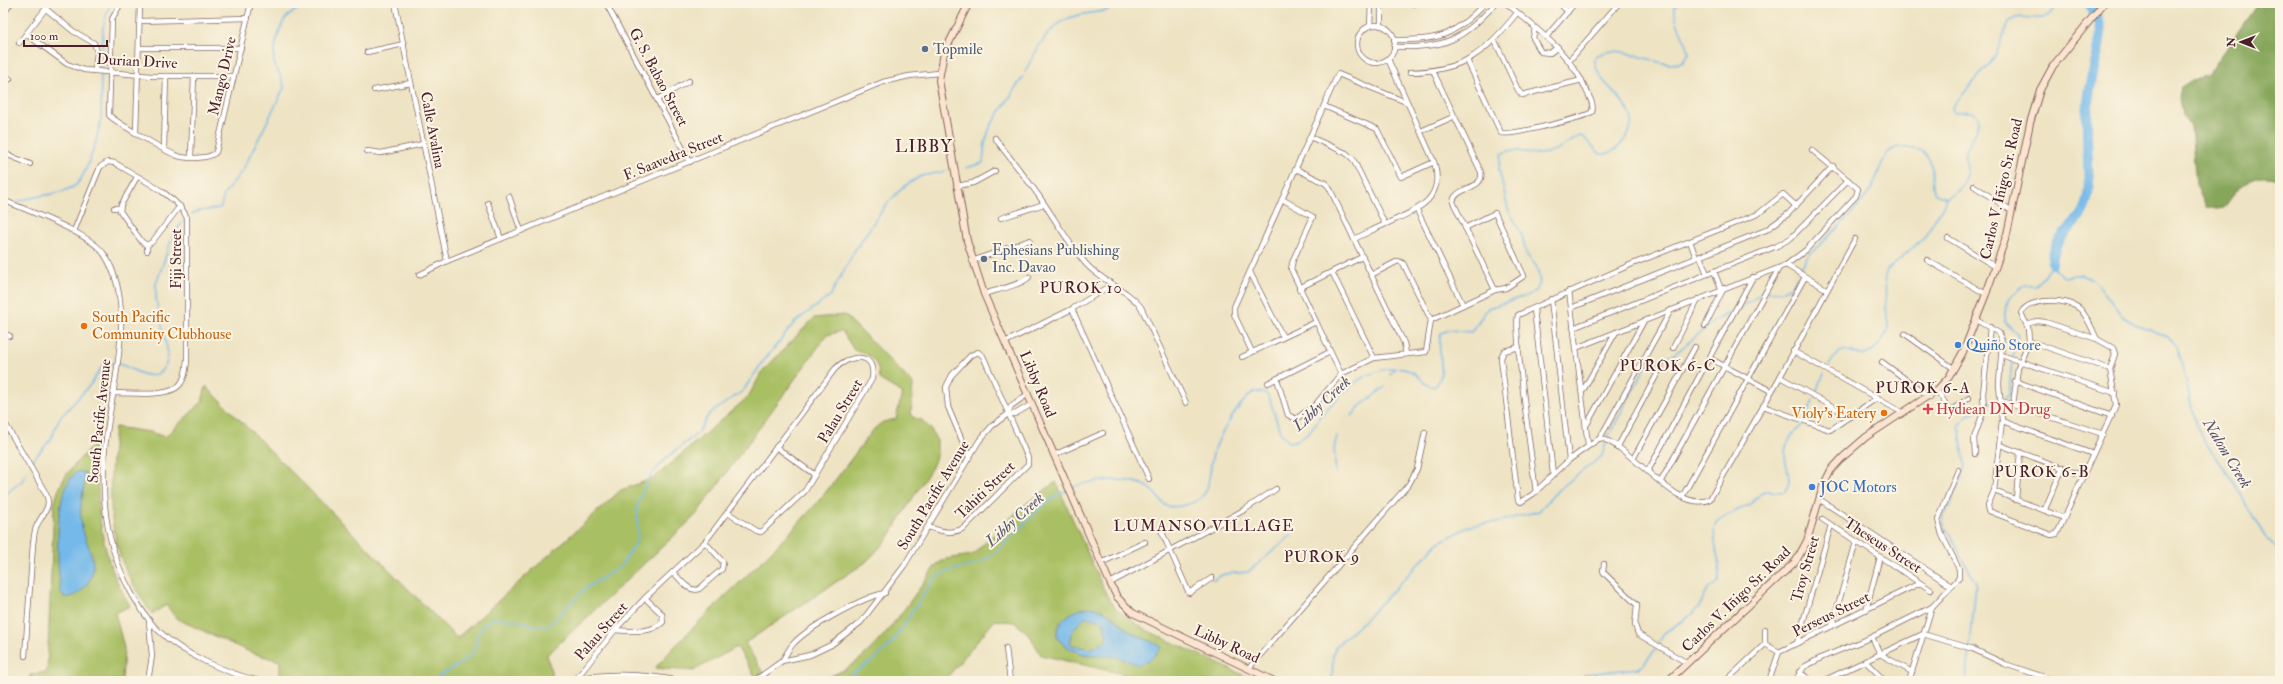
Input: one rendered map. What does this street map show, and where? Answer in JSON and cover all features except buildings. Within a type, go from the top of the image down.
[{"type":"main road","name":"Libby Road","points":[[969,3],[944,53],[939,73],[940,94],[972,261],[984,294],[1101,563],[1117,597],[1133,613],[1274,681]]},
{"type":"main road","name":"Carlos V. Iñigo Sr. Road","points":[[1669,680],[1796,561],[1807,541],[1827,477],[1837,462],[1866,437],[1930,397],[1953,368],[1963,352],[1996,267],[2012,211],[2031,118],[2040,90],[2053,66],[2104,3]]},
{"type":"street","points":[[3,14],[12,3]]},
{"type":"street","points":[[19,43],[50,3]]},
{"type":"street","points":[[121,3],[112,19],[109,115],[177,156],[191,157],[194,76]]},
{"type":"street","points":[[136,132],[140,48],[140,3]]},
{"type":"street","name":"Mango Drive","points":[[191,157],[215,154],[251,3]]},
{"type":"street","name":"Calle Avalina","points":[[395,3],[447,261]]},
{"type":"street","name":"G. S. Babao Street","points":[[606,3],[690,162]]},
{"type":"street","points":[[1394,40],[1427,39],[1442,36],[1465,24],[1485,3]]},
{"type":"street","points":[[1394,47],[1427,47],[1445,43],[1470,30],[1496,3]]},
{"type":"street","points":[[1467,60],[1500,133],[1522,132],[1592,112],[1593,107],[1582,80],[1570,60],[1558,47],[1506,3]]},
{"type":"street","points":[[1559,3],[1568,12]]},
{"type":"street","points":[[1546,37],[1575,3]]},
{"type":"street","points":[[1570,60],[1619,3]]},
{"type":"street","points":[[1370,26],[1371,5],[1381,5],[1381,26]]},
{"type":"street","points":[[46,9],[73,31],[94,43],[97,52],[95,71]]},
{"type":"street","points":[[1410,72],[1433,72],[1467,60],[1495,41],[1518,12]]},
{"type":"street","points":[[140,20],[248,18]]},
{"type":"street","points":[[1370,26],[1381,26],[1390,31],[1394,40],[1394,47],[1388,59],[1373,63],[1361,55],[1357,46],[1359,36],[1370,26]]},
{"type":"street","points":[[1535,28],[1533,38],[1540,52],[1550,53],[1558,47]]},
{"type":"street","name":"Durian Drive","points":[[26,34],[67,64],[95,71],[166,76],[234,76]]},
{"type":"street","points":[[1495,41],[1518,90],[1522,95],[1582,80]]},
{"type":"street","points":[[366,52],[404,44]]},
{"type":"street","points":[[140,48],[241,48]]},
{"type":"street","points":[[1354,240],[1417,210],[1428,201],[1435,188],[1436,173],[1434,162],[1388,59]]},
{"type":"street","points":[[1433,72],[1482,178],[1479,182],[1454,198],[1453,204],[1496,290]]},
{"type":"street","name":"F. Saavedra Street","points":[[419,275],[447,261],[883,82],[909,76],[939,73]]},
{"type":"street","points":[[1252,352],[1234,311],[1338,74],[1406,102]]},
{"type":"street","points":[[3,75],[10,79]]},
{"type":"street","points":[[164,148],[166,76]]},
{"type":"street","points":[[658,99],[689,81]]},
{"type":"street","points":[[374,90],[411,83]]},
{"type":"street","points":[[1324,106],[1377,129],[1401,177],[1434,162]]},
{"type":"street","points":[[1420,131],[1454,117]]},
{"type":"street","points":[[1310,137],[1346,153],[1353,159],[1385,224]]},
{"type":"street","points":[[995,138],[1044,204],[1062,233],[1086,263],[1111,285],[1130,295],[1141,307],[1186,403]]},
{"type":"street","points":[[367,151],[381,153],[423,144]]},
{"type":"street","points":[[1576,348],[1779,268],[1786,265],[1806,250],[1856,196],[1858,189],[1834,166],[1812,150]]},
{"type":"street","points":[[3,153],[30,164]]},
{"type":"street","points":[[74,231],[102,164],[108,162],[115,163],[137,177],[180,206],[152,242],[147,244],[142,242],[123,217],[120,208],[137,177]]},
{"type":"street","points":[[1571,308],[1766,230],[1779,222],[1796,206],[1834,166]]},
{"type":"street","points":[[1296,169],[1325,183],[1329,187],[1404,343],[1406,354]]},
{"type":"street","points":[[957,186],[973,183],[995,171]]},
{"type":"street","points":[[1573,328],[1707,274],[1791,238],[1848,180]]},
{"type":"street","points":[[1974,186],[2012,211]]},
{"type":"street","points":[[1536,492],[1516,318],[1519,314],[1534,309],[1569,291],[1758,214],[1783,194],[1796,206]]},
{"type":"street","points":[[509,196],[520,231]]},
{"type":"street","points":[[1282,199],[1313,217],[1292,263],[1292,273],[1341,374]]},
{"type":"street","name":"South Pacific Avenue","points":[[3,200],[74,231],[97,245],[110,264],[116,283],[120,313],[118,359],[104,459],[104,495],[107,527],[111,547],[119,568],[149,621],[158,631],[178,646],[250,679],[259,681]]},
{"type":"street","points":[[488,203],[501,239]]},
{"type":"street","points":[[1001,218],[1044,204]]},
{"type":"street","name":"Fiji Street","points":[[113,393],[169,391],[176,388],[186,373],[188,231],[187,218],[180,206]]},
{"type":"street","points":[[114,208],[120,208]]},
{"type":"street","points":[[1417,210],[1463,306]]},
{"type":"street","points":[[1431,320],[1496,290],[1506,288],[1522,279],[1524,276],[1523,271],[1495,214],[1465,228]]},
{"type":"street","points":[[1948,238],[1996,267]]},
{"type":"street","points":[[1602,438],[1648,470],[1682,497],[1693,502],[1706,501],[1710,499],[1780,377],[1854,239]]},
{"type":"street","points":[[972,261],[1030,240]]},
{"type":"street","points":[[1690,241],[1707,274]]},
{"type":"street","points":[[147,244],[147,252]]},
{"type":"street","points":[[1300,288],[1362,257]]},
{"type":"street","points":[[1927,260],[1986,294]]},
{"type":"street","points":[[1277,379],[1288,415],[1296,419],[1316,404],[1341,374],[1374,358],[1406,354],[1422,354],[1428,350],[1431,320],[1402,261],[1398,261],[1370,275]]},
{"type":"street","points":[[1786,265],[1826,290]]},
{"type":"street","points":[[1661,481],[1765,296],[1779,268]]},
{"type":"street","points":[[1714,271],[1723,289]]},
{"type":"street","points":[[1250,272],[1283,337]]},
{"type":"street","points":[[1332,272],[1374,358]]},
{"type":"street","points":[[1682,497],[1748,379],[1801,275]]},
{"type":"street","points":[[1648,470],[1753,277]]},
{"type":"street","points":[[984,294],[1019,284],[1029,278]]},
{"type":"street","points":[[1005,342],[1072,309],[1111,285]]},
{"type":"street","points":[[1705,326],[1723,289]]},
{"type":"street","points":[[1569,291],[1588,445]]},
{"type":"street","points":[[1551,299],[1569,460]]},
{"type":"street","points":[[1673,348],[1698,299]]},
{"type":"street","points":[[2014,404],[2018,362],[2029,340],[2027,324],[2021,313],[2024,309],[2045,301],[2068,303],[2081,310],[2097,339]]},
{"type":"street","points":[[1072,309],[1149,479]]},
{"type":"street","points":[[1534,309],[1553,474]]},
{"type":"street","points":[[1519,347],[1504,350],[1501,354],[1518,500],[1523,501],[1536,492],[1569,460],[1588,445],[1602,438],[1672,310]]},
{"type":"street","points":[[1976,320],[1990,327],[2002,336],[2002,356],[1999,384],[2002,421],[1994,491],[1988,509],[1993,514],[2053,535],[2057,534],[2112,416],[2117,400],[2110,368],[2115,351],[2112,346],[2097,339],[2045,322],[2038,320],[2027,324]]},
{"type":"street","points":[[1586,426],[1644,321]]},
{"type":"street","points":[[1242,357],[1316,322]]},
{"type":"street","points":[[1975,454],[1974,438],[1984,410],[1983,394],[1990,327]]},
{"type":"street","points":[[1582,392],[1616,332]]},
{"type":"street","points":[[3,333],[10,336]]},
{"type":"street","points":[[1904,334],[1953,368]]},
{"type":"street","points":[[2029,340],[2110,368]]},
{"type":"street","points":[[1633,459],[1695,347]]},
{"type":"street","points":[[1793,351],[1903,413]]},
{"type":"street","name":"Tahiti Street","points":[[928,526],[949,533],[957,532],[964,528],[1027,465],[1028,458],[983,356],[978,352],[974,353],[948,379],[946,387],[948,407],[969,457]]},
{"type":"street","points":[[1268,384],[1330,352]]},
{"type":"street","points":[[2002,356],[2018,362],[2026,362],[2115,393]]},
{"type":"street","name":"Palau Street","points":[[576,679],[615,630],[645,598],[705,542],[841,363],[857,357],[868,361],[873,369],[872,380],[801,497],[763,531],[756,531],[728,513]]},
{"type":"street","points":[[1709,358],[1771,391]]},
{"type":"street","points":[[1882,362],[1930,397]]},
{"type":"street","points":[[1617,448],[1661,367]]},
{"type":"street","points":[[1780,377],[1851,417]]},
{"type":"street","points":[[2015,381],[2112,416]]},
{"type":"street","points":[[1937,390],[1950,411],[1969,398]]},
{"type":"street","name":"South Pacific Avenue","points":[[782,661],[810,655],[831,646],[852,632],[885,593],[986,432],[1008,414],[1011,406],[1028,394]]},
{"type":"street","points":[[1763,406],[1826,430],[1833,429],[1877,398]]},
{"type":"street","points":[[2001,401],[2103,434]]},
{"type":"street","name":"South Pacific Avenue","points":[[1008,414],[1015,414],[1032,404]]},
{"type":"street","points":[[3,420],[48,502],[45,513],[36,526],[33,544],[25,656]]},
{"type":"street","points":[[2002,421],[2093,454]]},
{"type":"street","points":[[1054,455],[1103,432]]},
{"type":"street","points":[[1249,668],[1409,484],[1417,469],[1425,432]]},
{"type":"street","points":[[2000,445],[2084,476]]},
{"type":"street","points":[[776,448],[815,475]]},
{"type":"street","points":[[2016,500],[2020,452]]},
{"type":"street","points":[[2045,509],[2063,467]]},
{"type":"street","points":[[1795,681],[1799,672],[1823,657],[1872,637],[1932,607],[1959,578],[1959,569],[1942,535],[1938,520],[1958,470]]},
{"type":"street","points":[[1110,583],[1170,552],[1244,510],[1276,489]]},
{"type":"street","points":[[1994,491],[2045,509],[2064,518]]},
{"type":"street","points":[[1819,499],[1952,586]]},
{"type":"street","name":"Theseus Street","points":[[1822,519],[1931,590]]},
{"type":"street","name":"Troy Street","points":[[1796,643],[1831,525]]},
{"type":"street","points":[[1161,530],[1189,593],[1212,578]]},
{"type":"street","points":[[673,572],[690,589],[695,591],[699,590],[722,569],[723,562],[705,542]]},
{"type":"street","points":[[1101,563],[1145,542]]},
{"type":"street","points":[[1832,626],[1856,542]]},
{"type":"street","points":[[1866,610],[1880,557]]},
{"type":"street","points":[[1604,564],[1603,571],[1605,574],[1637,606],[1635,625],[1638,634],[1687,663]]},
{"type":"street","name":"Perseus Street","points":[[1769,681],[1779,652],[1920,583]]},
{"type":"street","name":"South Pacific Avenue","points":[[754,681],[782,661],[794,643],[809,632],[860,600],[885,593]]},
{"type":"street","points":[[615,630],[648,630],[657,628],[663,622],[662,614],[645,598]]},
{"type":"street","points":[[1909,681],[1932,607]]},
{"type":"street","points":[[148,681],[152,656],[149,621]]},
{"type":"street","points":[[1726,681],[1765,644],[1765,629]]},
{"type":"street","points":[[1823,681],[1923,634],[1973,649],[2005,664],[2047,678]]},
{"type":"street","points":[[1872,637],[1880,654],[1912,672]]},
{"type":"street","points":[[1765,644],[1779,652]]},
{"type":"street","points":[[1006,648],[1010,681]]},
{"type":"street","points":[[1865,661],[1884,681]]},
{"type":"street","points":[[1799,672],[1812,681]]},
{"type":"street","points":[[568,681],[620,675],[680,681]]},
{"type":"street","points":[[238,681],[250,679]]},
{"type":"street","points":[[1020,681],[1042,681]]},
{"type":"green space","points":[[2258,3],[2280,3],[2280,180],[2270,177],[2254,179],[2241,187],[2224,208],[2217,209],[2206,207],[2196,185],[2191,127],[2182,114],[2179,98],[2181,87],[2192,80],[2208,75]]},
{"type":"green space","points":[[845,315],[913,384],[911,413],[914,418],[922,420],[930,428],[937,441],[937,454],[932,467],[887,540],[866,562],[745,643],[768,681],[758,681],[737,647],[693,671],[655,668],[695,626],[797,525],[817,503],[874,429],[883,422],[896,419],[902,393],[879,379],[878,368],[875,362],[868,355],[854,350],[842,331],[827,335],[695,516],[547,655],[553,679],[548,681],[280,681],[280,661],[252,653],[177,619],[166,605],[152,614],[127,572],[120,555],[112,519],[111,501],[115,427],[150,432],[165,437],[202,402],[206,386],[457,638],[621,490],[654,478],[748,397],[762,372],[814,318]]},
{"type":"green space","points":[[99,440],[98,484],[101,526],[111,566],[119,586],[130,606],[115,613],[124,648],[122,681],[28,681],[30,675],[47,672],[54,505],[57,494],[71,469]]},
{"type":"green space","points":[[1056,482],[1106,594],[1116,609],[1146,630],[1256,681],[1153,681],[1041,655],[1029,634],[1014,622],[995,620],[950,674],[940,681],[818,681],[844,670],[870,650],[895,622],[937,564],[946,559],[972,555],[1024,505]]},
{"type":"water","points":[[78,471],[85,473],[81,520],[93,563],[93,572],[90,580],[81,591],[72,596],[64,597],[61,593],[58,565],[58,528],[60,509],[64,493],[70,479]]},
{"type":"water","points":[[1084,608],[1097,608],[1108,613],[1131,632],[1162,647],[1151,659],[1139,665],[1116,657],[1084,654],[1070,649],[1058,639],[1058,627],[1066,617]],"holes":[[[1085,617],[1103,621],[1107,637],[1106,641],[1090,649],[1072,645],[1070,643],[1073,630]]]},
{"type":"waterway","points":[[101,69],[103,27],[110,3]]},
{"type":"waterway","points":[[192,214],[221,207],[224,194],[243,170],[284,88],[283,81],[274,62],[275,46],[281,28],[285,19],[300,8],[304,3]]},
{"type":"waterway","points":[[1113,8],[1135,3]]},
{"type":"waterway","name":"Libby Creek","points":[[1071,488],[1099,481],[1131,481],[1148,487],[1165,505],[1175,507],[1181,506],[1194,502],[1206,491],[1212,458],[1218,441],[1235,412],[1254,392],[1265,393],[1269,397],[1280,432],[1289,442],[1301,438],[1311,430],[1327,409],[1350,386],[1378,371],[1393,368],[1408,370],[1417,375],[1427,385],[1433,387],[1436,386],[1441,373],[1439,346],[1441,333],[1449,330],[1471,332],[1488,308],[1529,295],[1536,291],[1540,283],[1537,267],[1526,254],[1522,235],[1508,209],[1499,169],[1501,155],[1509,151],[1535,154],[1551,152],[1580,136],[1583,137],[1600,154],[1609,153],[1616,149],[1630,130],[1631,119],[1627,108],[1603,79],[1597,69],[1595,57],[1605,52],[1616,51],[1662,63],[1673,64],[1683,62],[1689,53],[1676,19],[1675,7],[1680,3]]},
{"type":"waterway","points":[[1800,271],[1806,258],[1848,218],[1870,191],[1885,157],[1893,149],[1901,147],[1916,149],[1927,156],[1931,164],[1935,194],[1947,198],[1960,189],[1967,177],[1966,152],[1978,129],[1979,121],[1976,114],[1954,112],[1952,110],[1953,105],[1989,65],[1996,54],[2009,22],[2015,18],[2042,18],[2048,16],[2053,12],[2057,3]]},
{"type":"waterway","points":[[2052,263],[2057,244],[2078,219],[2088,198],[2087,110],[2090,86],[2101,34],[2099,22],[2089,3]]},
{"type":"waterway","points":[[1025,72],[1042,41],[1054,27],[1069,18],[1109,10]]},
{"type":"waterway","points":[[17,202],[66,190],[78,183],[90,158],[100,124],[101,75]]},
{"type":"waterway","points":[[966,168],[983,163],[985,143],[990,127],[1023,77]]},
{"type":"waterway","points":[[431,681],[466,660],[475,650],[477,637],[482,627],[491,618],[516,620],[537,626],[549,625],[586,588],[620,567],[635,545],[638,534],[637,506],[648,479],[666,458],[698,433],[709,414],[743,391],[762,363],[795,322],[830,296],[855,250],[885,206],[903,187],[921,176],[947,171]]},
{"type":"waterway","points":[[1829,366],[1835,356],[1841,351],[1864,355],[1871,352],[1884,338],[1888,328],[1885,288],[1886,271],[1924,238],[1947,199]]},
{"type":"waterway","points":[[31,462],[51,439],[59,419],[90,385],[103,365],[111,363],[118,364],[142,374],[149,375],[156,375],[165,366],[168,353],[156,300],[156,284],[173,235],[184,220]]},
{"type":"waterway","name":"Nalom Creek","points":[[2052,263],[2054,269],[2064,277],[2081,274],[2090,278],[2100,287],[2122,316],[2133,323],[2168,337],[2176,347],[2185,376],[2196,427],[2229,475],[2264,535],[2280,552]]},
{"type":"waterway","points":[[2013,357],[2018,335],[2005,321],[2004,311],[2008,301],[2023,286],[2036,286],[2052,263]]},
{"type":"waterway","points":[[1768,292],[1783,291],[1793,286],[1797,276]]},
{"type":"waterway","points":[[1738,310],[1763,292]]},
{"type":"waterway","points":[[1608,437],[1646,366],[1676,353],[1714,321],[1730,312]]},
{"type":"waterway","points":[[2003,399],[2009,395],[2012,361]]},
{"type":"waterway","name":"Libby Creek","points":[[1390,375],[1393,370]]},
{"type":"waterway","points":[[1816,392],[1824,374]]},
{"type":"waterway","points":[[1352,416],[1360,406],[1385,387]]},
{"type":"waterway","points":[[1806,417],[1813,400]]},
{"type":"waterway","points":[[1987,404],[1998,400]]},
{"type":"waterway","points":[[1970,646],[1976,583],[1943,522],[1944,516],[1953,499],[1965,466],[1959,425],[1967,416],[1981,407]]},
{"type":"waterway","points":[[1659,642],[1664,633],[1687,618],[1699,607],[1709,588],[1718,582],[1719,569],[1714,530],[1719,520],[1748,506],[1764,491],[1784,492],[1789,483],[1785,457],[1787,444],[1802,425]]},
{"type":"waterway","points":[[1336,473],[1334,448],[1337,436]]},
{"type":"waterway","points":[[1332,681],[1333,655],[1336,646],[1369,616],[1438,543],[1470,526],[1501,521],[1539,511],[1558,490],[1602,456],[1606,443]]},
{"type":"waterway","points":[[3,496],[22,481],[27,472]]},
{"type":"waterway","name":"Libby Creek","points":[[841,681],[874,660],[892,643],[933,580],[945,572],[979,563],[986,559],[1007,542],[1045,504],[1068,490]]},
{"type":"waterway","points":[[1213,580],[1224,574],[1248,572],[1292,535]]},
{"type":"waterway","points":[[3,551],[5,564],[3,578]]},
{"type":"waterway","points":[[1966,681],[1970,649]]},
{"type":"waterway","points":[[1575,681],[1587,674],[1638,668],[1643,665],[1655,650]]},
{"type":"waterway","points":[[1120,681],[1123,677]]},
{"type":"place","name":"Topmile","points":[[925,49]]},
{"type":"place","name":"Ephesians Publishing Inc. Davao","points":[[984,259]]},
{"type":"place","name":"South Pacific Community Clubhouse","points":[[84,326]]},
{"type":"place","name":"Quiño Store","points":[[1958,345]]},
{"type":"place","name":"Hydiean DN Drug","points":[[1928,409]]},
{"type":"place","name":"Violy's Eatery","points":[[1884,413]]},
{"type":"place","name":"JOC Motors","points":[[1812,487]]},
{"type":"district","name":"LIBBY","points":[[924,146]]},
{"type":"district","name":"PUROK 10","points":[[1081,287]]},
{"type":"district","name":"PUROK 6-C","points":[[1668,365]]},
{"type":"district","name":"PUROK 6-A","points":[[1923,387]]},
{"type":"district","name":"PUROK 6-B","points":[[2042,471]]},
{"type":"district","name":"LUMANSO VILLAGE","points":[[1204,525]]},
{"type":"district","name":"PUROK 9","points":[[1322,556]]}]
